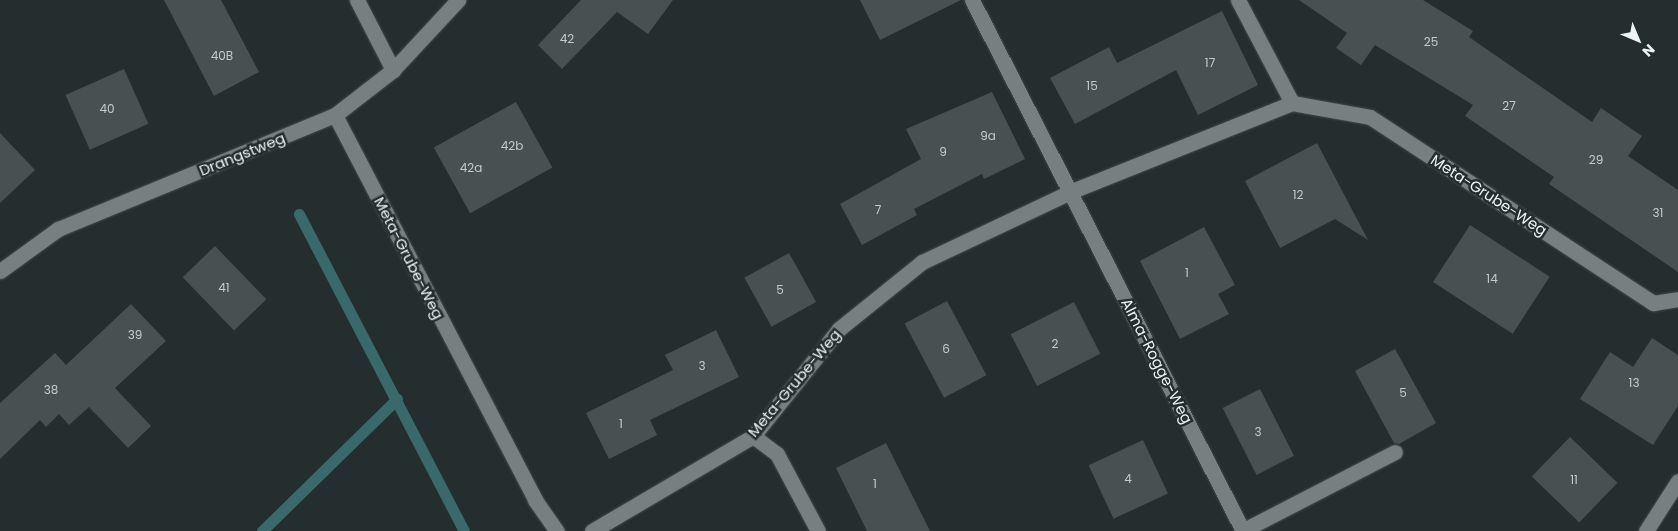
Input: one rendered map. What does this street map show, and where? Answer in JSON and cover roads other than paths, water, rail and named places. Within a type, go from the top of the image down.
[{"type":"street","points":[[357,0],[393,70]]},
{"type":"street","name":"Drangstweg","points":[[0,271],[58,229],[335,115],[393,70],[458,0]]},
{"type":"street","points":[[972,0],[1072,191]]},
{"type":"street","points":[[1238,0],[1292,103]]},
{"type":"street","name":"Meta-Grube-Weg","points":[[592,531],[753,436],[839,329],[922,262],[1072,191],[1292,103],[1370,117],[1653,303],[1678,299]]},
{"type":"street","name":"Meta-Grube-Weg","points":[[335,115],[535,500],[557,531]]},
{"type":"street","name":"Alma-Rogge-Weg","points":[[1072,191],[1243,531],[1395,452]]},
{"type":"street","points":[[753,436],[777,454],[818,531]]},
{"type":"street","points":[[1646,531],[1678,481]]},
{"type":"waterway","points":[[299,214],[464,531]]},
{"type":"waterway","points":[[262,531],[397,399]]}]
